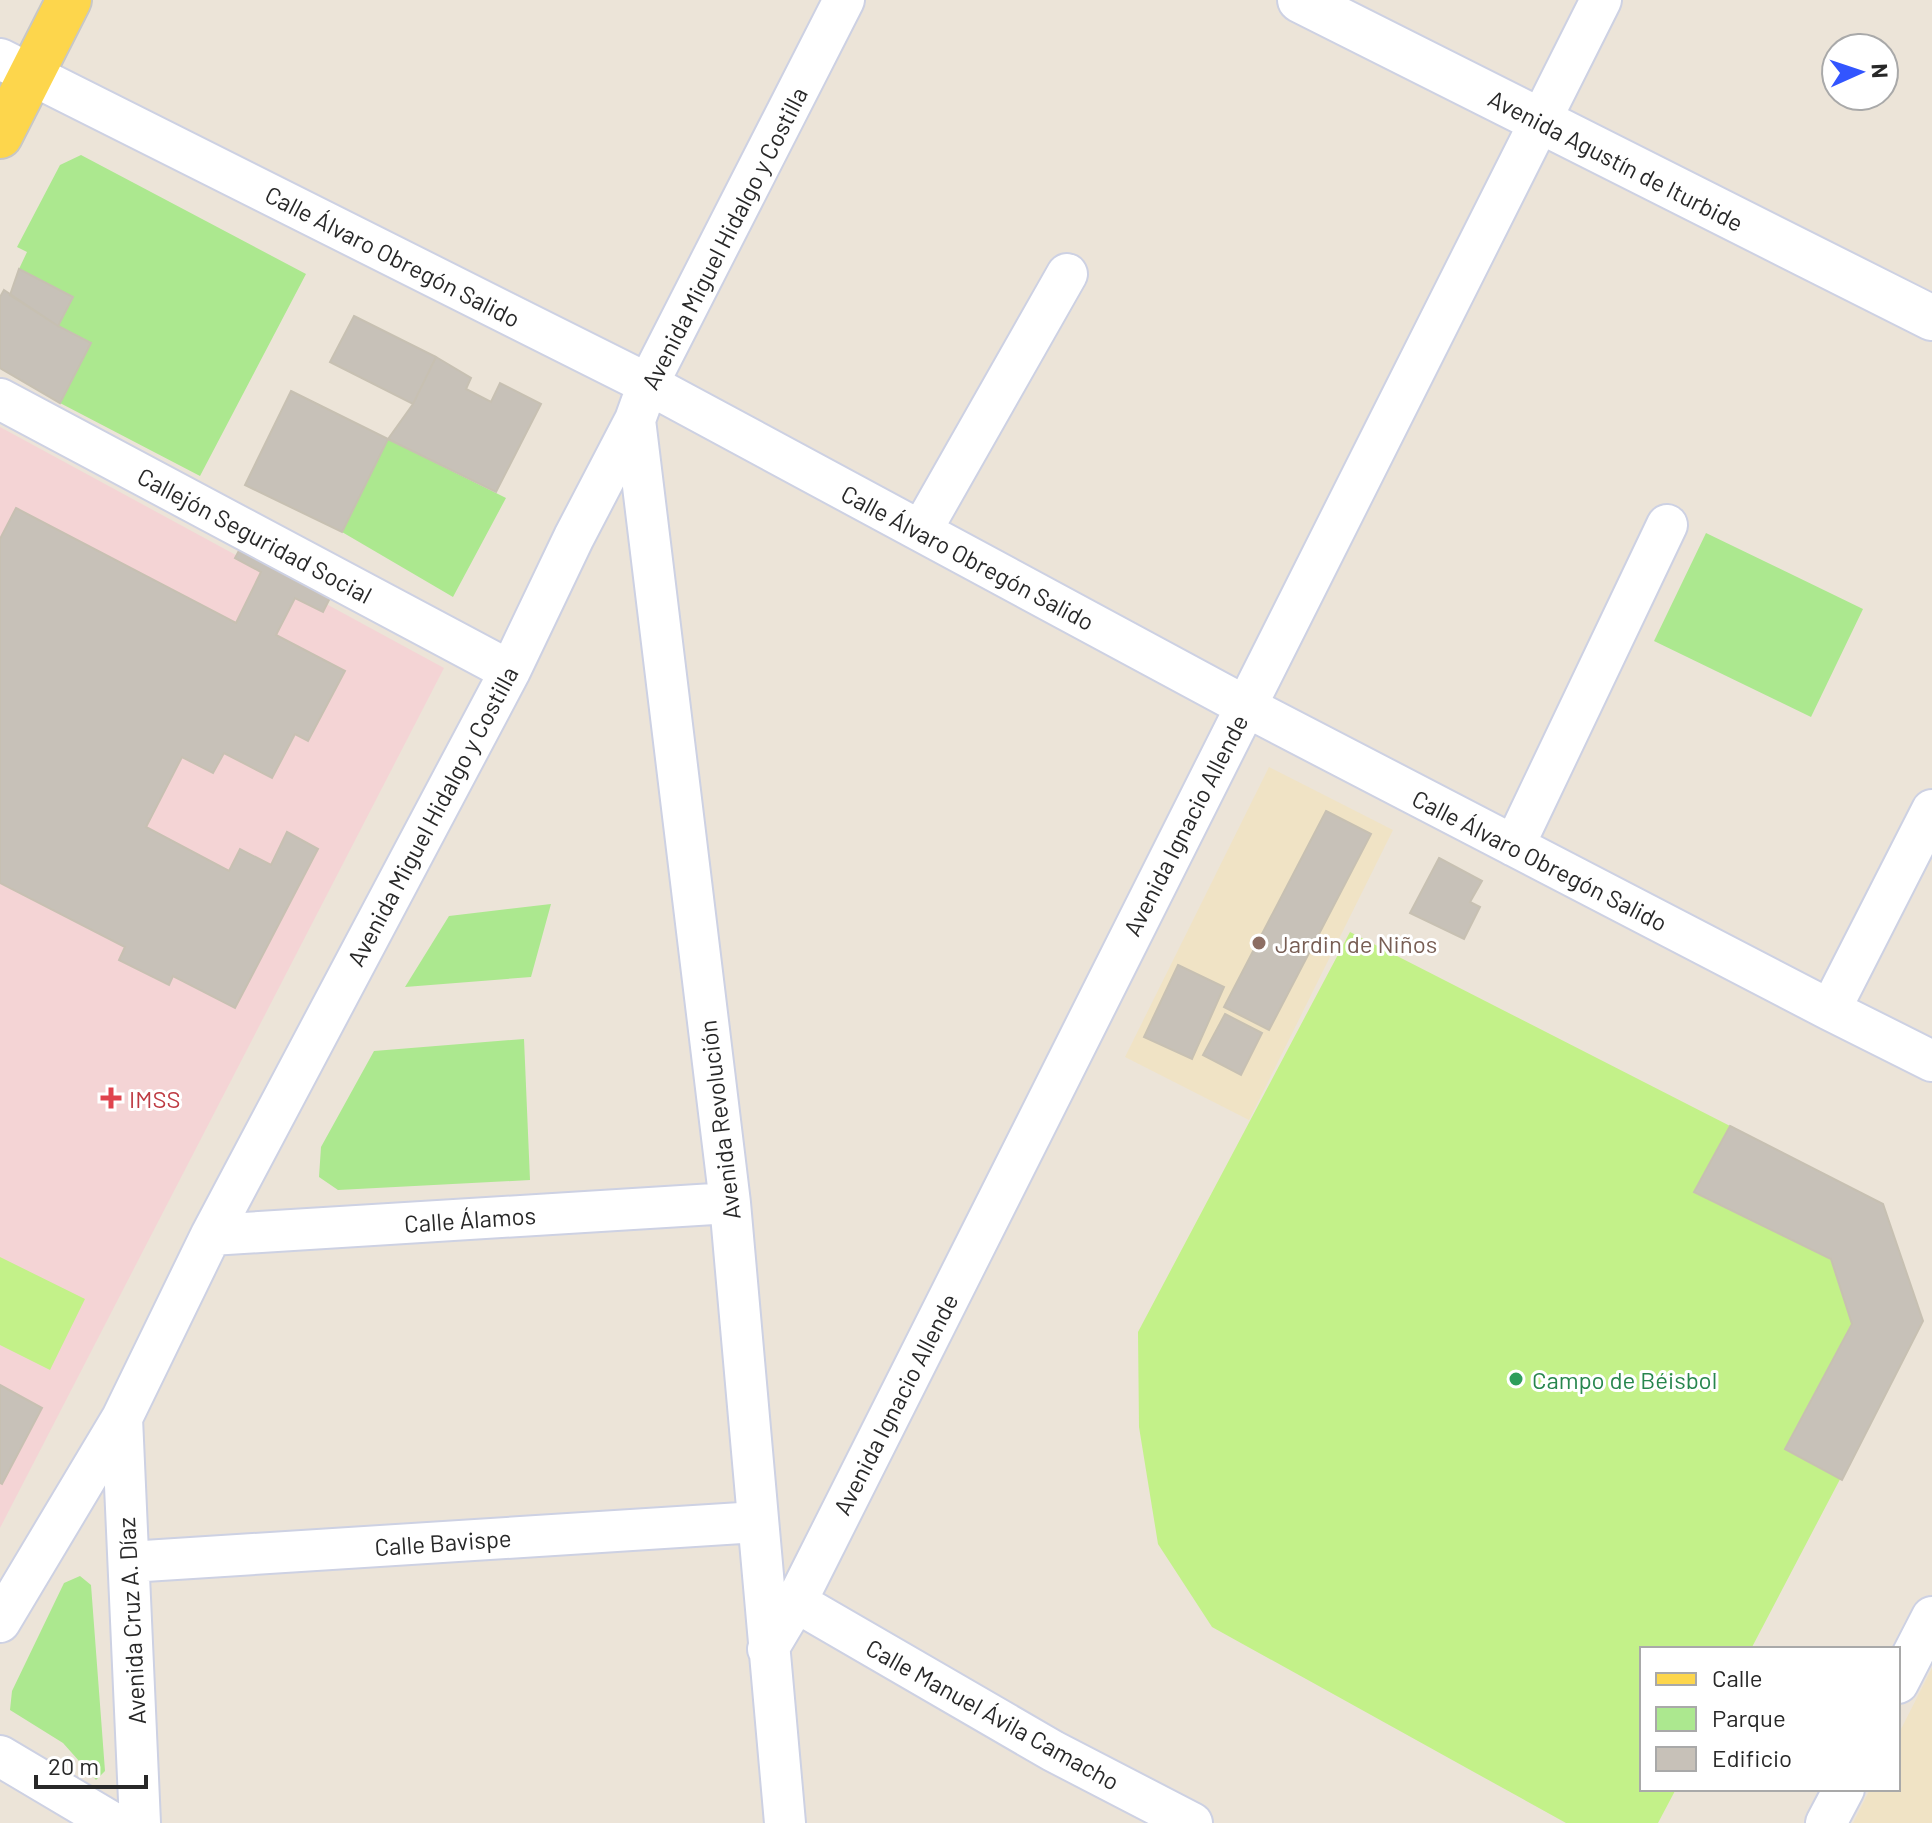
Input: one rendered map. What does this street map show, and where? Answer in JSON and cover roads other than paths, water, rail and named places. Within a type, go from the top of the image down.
[{"type":"main road","points":[[0,136],[16,67],[69,0]]},
{"type":"street","name":"Avenida Miguel Hidalgo y Costilla","points":[[0,1622],[122,1418],[211,1235],[510,671],[574,537],[844,0]]},
{"type":"street","name":"Avenida Agustín de Iturbide","points":[[1300,0],[1932,318]]},
{"type":"street","name":"Avenida Ignacio Allende","points":[[768,1649],[796,1602],[1601,0]]},
{"type":"street","name":"Calle Álvaro Obregón Salido","points":[[16,67],[642,402],[921,531],[1245,706],[1932,1061]]},
{"type":"street","points":[[921,531],[1067,274]]},
{"type":"street","name":"Callejón Seguridad Social","points":[[0,399],[510,671]]},
{"type":"street","name":"Avenida Revolución","points":[[642,402],[730,1203],[785,1823]]},
{"type":"street","points":[[1514,846],[1667,525]]},
{"type":"street","points":[[1830,1010],[1932,810]]},
{"type":"street","name":"Calle Álamos","points":[[211,1235],[730,1203]]},
{"type":"street","name":"Avenida Cruz A. Díaz","points":[[122,1418],[140,1823]]},
{"type":"street","name":"Calle Bavispe","points":[[129,1562],[757,1522]]},
{"type":"street","name":"Calle Manuel Ávila Camacho","points":[[796,1602],[1053,1751],[1192,1823]]},
{"type":"street","points":[[1900,1679],[1932,1617]]},
{"type":"street","points":[[0,1756],[113,1823]]},
{"type":"street","points":[[1826,1823],[1843,1791]]},
{"type":"place","name":"Jardin de Niños","points":[[1259,943]]},
{"type":"place","name":"IMSS","points":[[111,1098]]},
{"type":"place","name":"Campo de Béisbol","points":[[1516,1379]]}]
